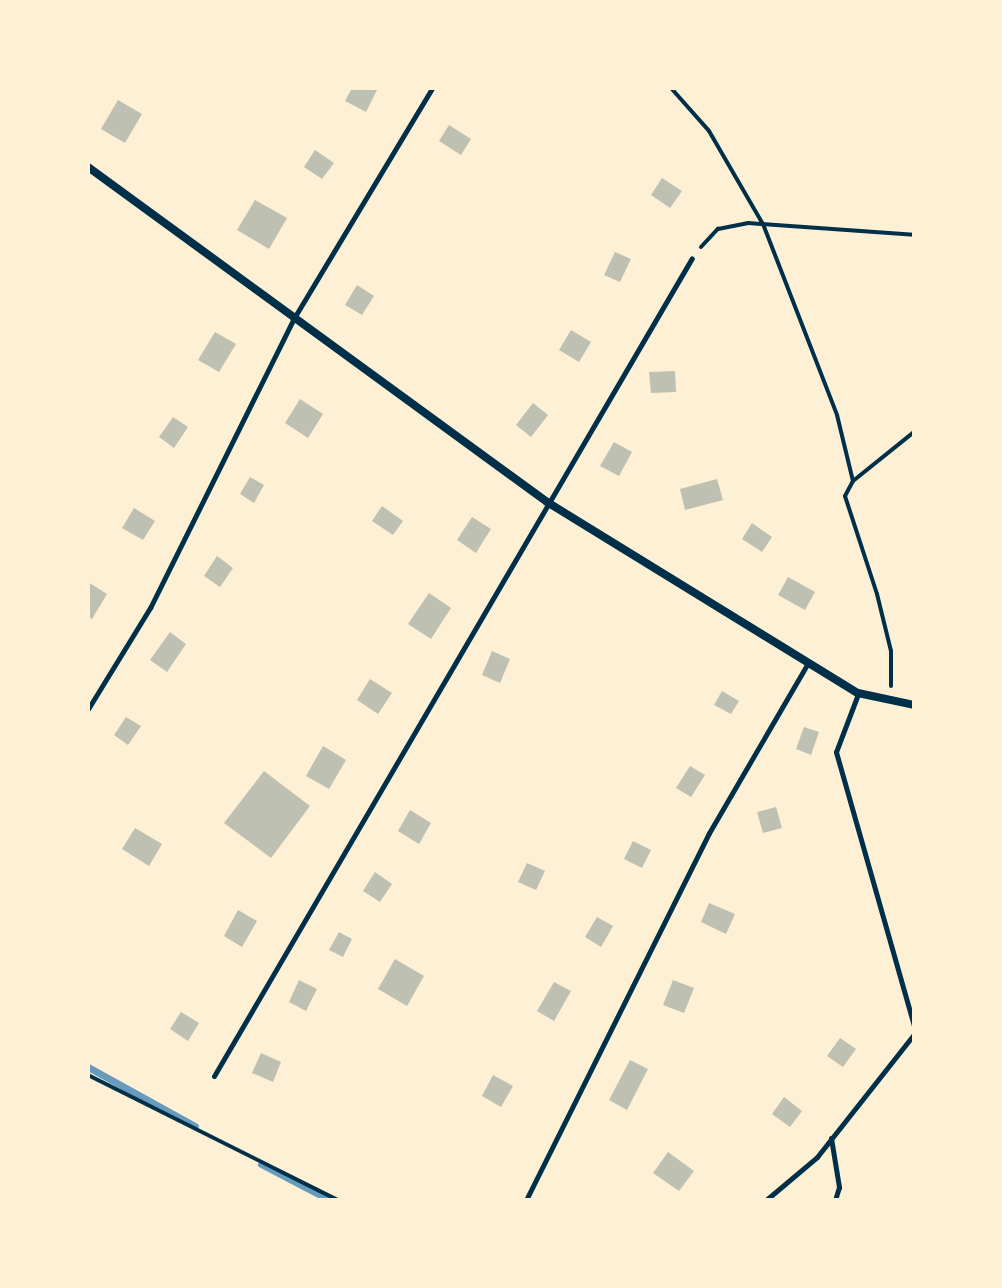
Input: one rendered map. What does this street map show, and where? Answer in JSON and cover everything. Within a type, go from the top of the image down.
[{"type":"street","points":[[88,167],[547,502],[858,693],[914,705]]},
{"type":"lane","points":[[88,709],[150,608],[294,318],[432,88]]},
{"type":"lane","points":[[214,1076],[692,258]]},
{"type":"lane","points":[[526,1200],[709,833],[809,662]]},
{"type":"lane","points":[[858,693],[836,752],[914,1025]]},
{"type":"lane","points":[[766,1200],[831,1138],[914,1034]]},
{"type":"lane","points":[[831,1138],[839,1187],[835,1200]]},
{"type":"path","points":[[671,88],[709,131],[763,224],[837,415],[853,481]]},
{"type":"path","points":[[692,258],[718,229],[763,224],[914,235]]},
{"type":"path","points":[[891,700],[891,651],[857,523],[845,496],[853,481],[914,432]]},
{"type":"path","points":[[88,1075],[338,1200]]},
{"type":"building","points":[[352,88],[378,88],[366,112],[345,101]]},
{"type":"building","points":[[118,100],[142,114],[125,143],[101,129]]},
{"type":"building","points":[[449,125],[471,139],[461,155],[439,141]]},
{"type":"building","points":[[315,150],[334,163],[322,179],[304,167]]},
{"type":"building","points":[[662,178],[682,191],[670,208],[651,195]]},
{"type":"building","points":[[255,200],[287,218],[269,249],[237,230]]},
{"type":"building","points":[[615,252],[631,259],[620,282],[604,275]]},
{"type":"building","points":[[357,285],[374,296],[362,315],[345,305]]},
{"type":"building","points":[[571,330],[591,342],[579,362],[559,350]]},
{"type":"building","points":[[215,332],[236,344],[219,372],[198,360]]},
{"type":"building","points":[[675,371],[676,392],[651,393],[649,372]]},
{"type":"building","points":[[300,399],[323,414],[308,438],[285,423]]},
{"type":"building","points":[[533,403],[548,415],[531,437],[516,425]]},
{"type":"building","points":[[173,417],[188,427],[174,448],[159,437]]},
{"type":"building","points":[[614,442],[632,452],[619,476],[600,466]]},
{"type":"building","points":[[250,477],[264,485],[254,503],[240,494]]},
{"type":"building","points":[[717,479],[723,500],[685,510],[680,489]]},
{"type":"building","points":[[382,506],[403,521],[393,535],[372,521]]},
{"type":"building","points":[[134,508],[155,521],[143,540],[122,528]]},
{"type":"building","points":[[472,517],[491,529],[476,553],[457,540]]},
{"type":"building","points":[[752,523],[772,537],[762,552],[742,539]]},
{"type":"building","points":[[217,556],[233,568],[220,587],[204,576]]},
{"type":"building","points":[[788,577],[815,592],[805,610],[778,595]]},
{"type":"building","points":[[88,582],[107,594],[92,619],[88,617]]},
{"type":"building","points":[[429,593],[451,608],[431,639],[408,624]]},
{"type":"building","points":[[170,632],[186,644],[167,672],[150,660]]},
{"type":"building","points":[[492,651],[510,659],[500,683],[482,675]]},
{"type":"building","points":[[370,679],[392,693],[378,714],[357,700]]},
{"type":"building","points":[[722,691],[739,701],[731,714],[714,705]]},
{"type":"building","points":[[126,717],[141,726],[128,745],[114,735]]},
{"type":"building","points":[[804,727],[819,732],[811,755],[796,749]]},
{"type":"building","points":[[323,746],[346,760],[329,789],[306,776]]},
{"type":"building","points":[[690,766],[705,775],[691,797],[676,788]]},
{"type":"building","points":[[264,771],[310,806],[271,858],[224,823]]},
{"type":"building","points":[[776,807],[782,828],[763,833],[757,812]]},
{"type":"building","points":[[410,810],[431,823],[419,844],[398,831]]},
{"type":"building","points":[[135,828],[162,844],[149,866],[122,849]]},
{"type":"building","points":[[633,841],[651,850],[642,868],[624,859]]},
{"type":"building","points":[[527,863],[545,871],[536,890],[518,882]]},
{"type":"building","points":[[375,872],[392,884],[380,902],[363,891]]},
{"type":"building","points":[[709,903],[735,914],[726,934],[701,922]]},
{"type":"building","points":[[238,910],[257,921],[242,947],[224,936]]},
{"type":"building","points":[[597,917],[613,926],[601,947],[585,937]]},
{"type":"building","points":[[339,932],[352,939],[343,957],[329,950]]},
{"type":"building","points":[[395,959],[424,976],[407,1006],[378,989]]},
{"type":"building","points":[[299,980],[317,989],[306,1011],[289,1002]]},
{"type":"building","points":[[673,980],[694,988],[684,1013],[663,1005]]},
{"type":"building","points":[[554,982],[571,991],[554,1021],[537,1011]]},
{"type":"building","points":[[181,1012],[199,1023],[188,1041],[170,1029]]},
{"type":"building","points":[[840,1038],[856,1049],[843,1067],[827,1056]]},
{"type":"building","points":[[261,1053],[281,1062],[273,1082],[252,1073]]},
{"type":"building","points":[[630,1060],[648,1069],[627,1110],[609,1100]]},
{"type":"building","points":[[493,1075],[513,1086],[501,1107],[482,1096]]},
{"type":"building","points":[[784,1097],[802,1111],[790,1127],[772,1114]]},
{"type":"building","points":[[668,1152],[694,1171],[679,1191],[653,1173]]},
{"type":"waterway","points":[[88,1067],[195,1126]]},
{"type":"waterway","points":[[261,1164],[330,1200]]}]
